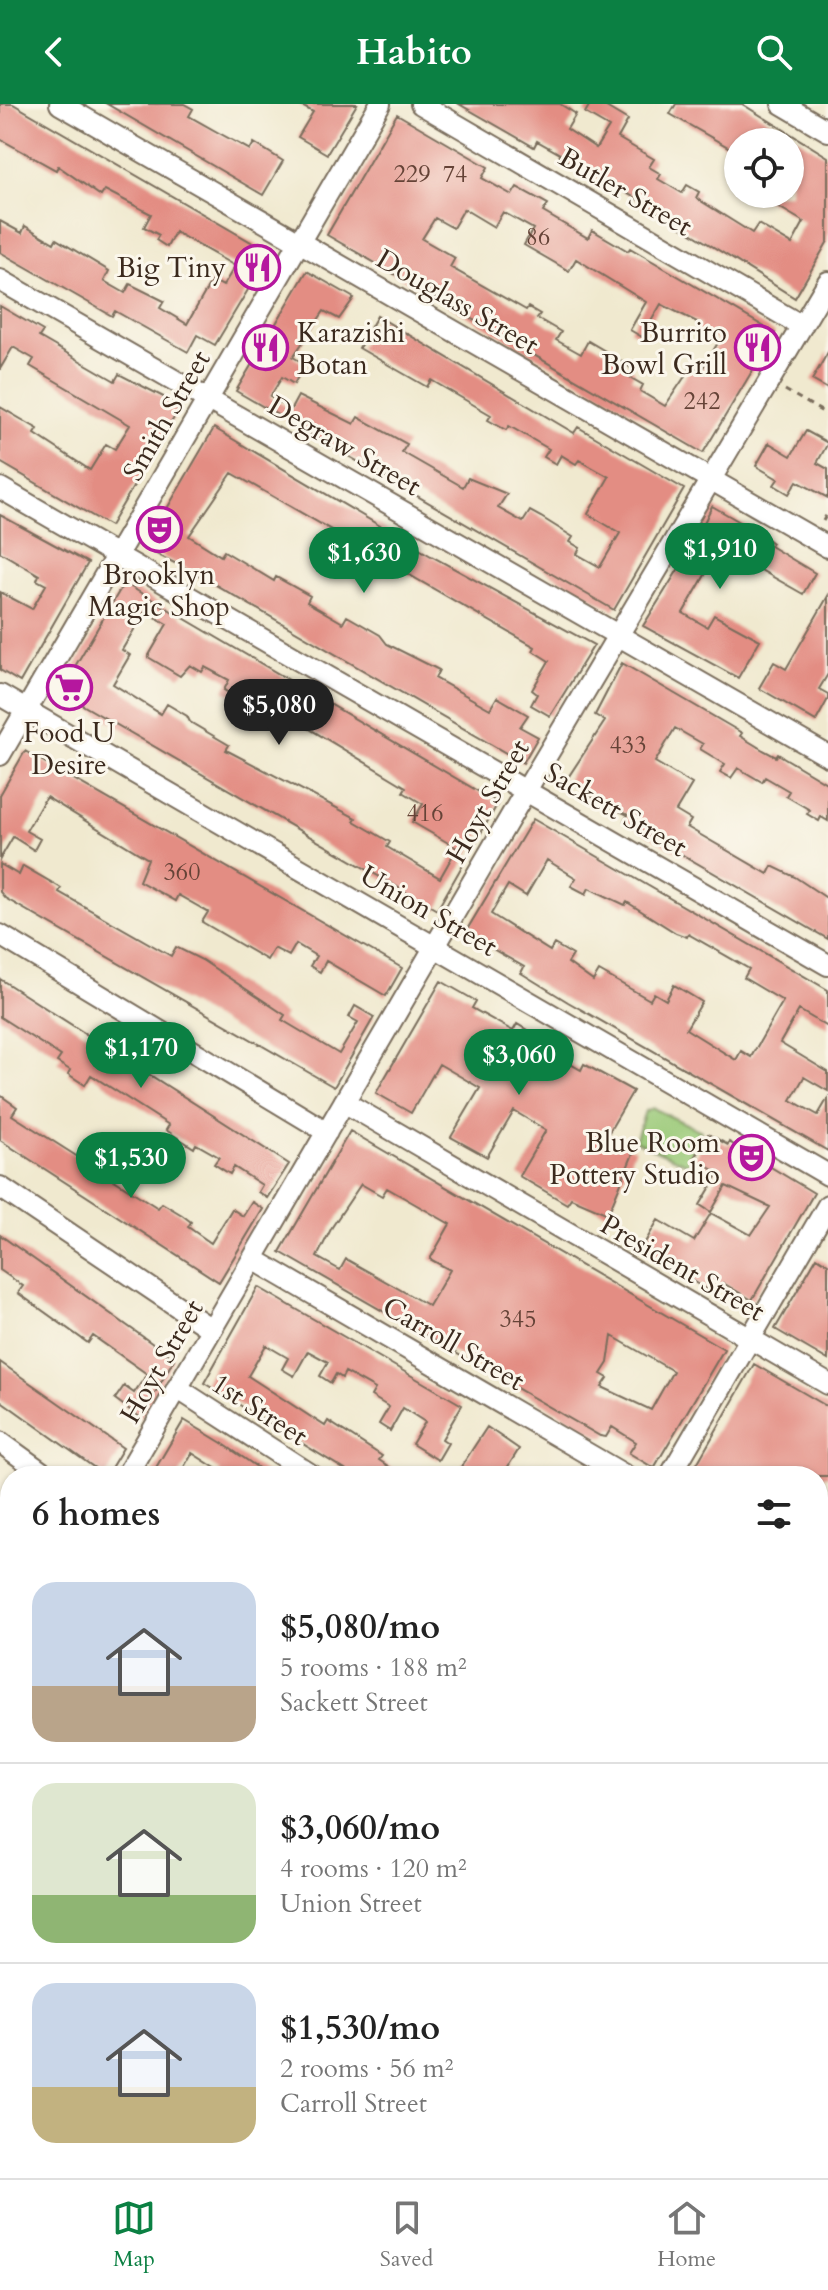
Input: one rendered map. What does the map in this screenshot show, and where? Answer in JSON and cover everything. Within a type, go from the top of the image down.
[{"type":"street","name":"Douglass Street","points":[[60,104],[828,547]]},
{"type":"street","name":"Smith Street","points":[[0,755],[380,104]]},
{"type":"street","name":"Butler Street","points":[[421,104],[802,326]]},
{"type":"street","points":[[782,104],[828,131]]},
{"type":"street","name":"Degraw Street","points":[[0,280],[828,756]]},
{"type":"street","name":"Hoyt Street","points":[[132,1466],[618,634],[828,282]]},
{"type":"street","name":"Sackett Street","points":[[0,488],[828,965]]},
{"type":"street","name":"Union Street","points":[[0,695],[828,1175]]},
{"type":"street","points":[[0,935],[327,1132]]},
{"type":"street","name":"President Street","points":[[344,1102],[828,1384]]},
{"type":"street","points":[[0,1187],[211,1329]]},
{"type":"street","points":[[676,1466],[828,1205]]},
{"type":"street","name":"Carroll Street","points":[[253,1259],[609,1466]]},
{"type":"street","name":"1st Street","points":[[177,1388],[298,1466]]},
{"type":"street","points":[[0,1442],[33,1466]]},
{"type":"path","points":[[785,390],[828,415]]},
{"type":"path","points":[[823,521],[828,512]]},
{"type":"green space","points":[[653,1108],[701,1131],[687,1164],[635,1141],[645,1111]]},
{"type":"building","points":[[0,104],[13,104],[270,253],[215,345],[197,335],[188,352],[115,311],[112,316],[0,252],[0,221],[22,233],[25,226],[54,243],[56,239],[109,271],[104,281],[125,293],[130,284],[164,301],[160,308],[187,324],[212,280],[223,286],[235,266],[175,232],[167,247],[156,240],[159,235],[144,227],[151,214],[105,190],[101,196],[58,166],[56,170],[0,139]]},
{"type":"building","points":[[107,104],[184,104],[193,109],[189,116],[250,150],[254,143],[283,161],[263,195]]},
{"type":"building","points":[[298,104],[357,104],[327,154],[298,137],[313,112]]},
{"type":"building","points":[[459,104],[560,104],[576,114],[567,129],[596,148],[609,127],[585,113],[590,104],[601,104],[628,120],[618,138],[654,159],[649,167],[661,174],[658,179],[682,193],[687,185],[699,192],[696,198],[752,233],[758,224],[792,244],[804,222],[780,208],[804,208],[804,142],[828,157],[828,241],[795,298],[632,196],[559,157],[560,154],[537,141],[534,147]]},
{"type":"building","points":[[676,104],[742,104],[781,128],[724,128],[724,145],[670,114]]},
{"type":"building","points":[[397,114],[488,167],[482,178],[512,195],[517,187],[548,204],[543,212],[588,238],[592,230],[628,251],[630,248],[775,333],[703,453],[327,235]],"holes":[[[464,209],[494,227],[503,212],[533,229],[524,245],[569,271],[576,259],[646,302],[630,330],[642,337],[661,304],[701,324],[698,329],[719,341],[701,371],[692,366],[665,406],[640,391],[643,385],[631,378],[635,371],[617,358],[588,341],[581,354],[556,340],[561,332],[537,318],[540,314],[528,307],[526,310],[450,267],[455,258],[422,239],[435,218],[453,228]]]},
{"type":"building","points":[[307,271],[354,298],[339,319],[324,311],[293,357],[305,364],[294,384],[282,377],[270,397],[291,409],[298,396],[354,424],[358,417],[407,444],[402,452],[463,487],[468,478],[507,494],[498,508],[523,522],[530,511],[541,517],[573,537],[570,542],[580,548],[577,554],[600,567],[620,533],[588,514],[609,477],[579,460],[576,464],[561,455],[556,464],[544,457],[549,449],[509,426],[506,430],[488,420],[491,415],[431,380],[427,387],[359,348],[377,316],[574,433],[578,427],[684,489],[614,610],[236,391]]},
{"type":"building","points":[[0,306],[43,331],[39,337],[115,381],[119,374],[181,406],[110,526],[0,462],[0,407],[38,429],[35,434],[90,470],[106,444],[115,449],[130,425],[30,366],[34,359],[13,347],[0,369]]},
{"type":"building","points":[[828,352],[828,389],[812,380]]},
{"type":"building","points":[[214,428],[431,556],[594,645],[550,716],[531,705],[537,694],[532,690],[549,661],[533,651],[535,647],[232,473],[189,536],[221,556],[224,551],[274,581],[276,577],[310,596],[307,602],[343,623],[347,616],[380,635],[387,644],[439,670],[435,678],[490,709],[497,697],[528,715],[520,727],[538,737],[523,763],[195,573],[144,548]]},
{"type":"building","points":[[806,431],[828,443],[817,463],[828,469],[828,498],[797,481],[789,494],[774,485],[778,479],[756,466],[769,443],[791,456]]},
{"type":"building","points":[[712,506],[761,534],[772,543],[770,546],[815,573],[803,594],[745,561],[740,570],[716,556],[683,613],[707,627],[714,615],[760,640],[738,678],[643,626],[694,544]]},
{"type":"building","points":[[0,515],[88,563],[20,682],[0,670],[0,592],[32,609],[46,585],[37,580],[39,575],[0,552]]},
{"type":"building","points":[[124,583],[498,803],[437,910],[60,692]],"holes":[[[145,611],[167,624],[148,657],[180,676],[190,665],[202,672],[205,667],[229,680],[224,690],[234,696],[240,687],[406,787],[403,792],[423,804],[412,822],[457,848],[440,878],[387,847],[390,842],[354,821],[356,818],[226,750],[229,745],[167,704],[161,714],[113,684],[130,655],[122,650]]]},
{"type":"building","points":[[828,596],[828,674],[819,689],[828,694],[828,699],[816,721],[759,688],[774,662],[786,669]]},
{"type":"building","points":[[622,663],[742,733],[740,736],[763,750],[776,757],[778,754],[828,784],[828,821],[821,817],[819,821],[807,814],[810,810],[786,796],[789,791],[765,777],[762,782],[738,768],[731,778],[720,772],[725,764],[700,749],[703,744],[675,728],[655,762],[692,784],[676,811],[691,820],[687,827],[768,874],[772,866],[828,899],[828,939],[624,821],[628,815],[585,794],[587,791],[567,779],[605,721],[595,715]]},
{"type":"building","points":[[25,751],[402,968],[386,996],[326,961],[320,972],[310,966],[316,956],[296,944],[289,956],[274,948],[267,960],[202,922],[208,912],[178,895],[175,901],[139,881],[148,859],[46,797],[26,831],[40,839],[34,850],[13,837],[0,859],[0,795]]},
{"type":"building","points":[[533,819],[828,990],[828,1027],[799,1010],[780,1043],[828,1072],[828,1091],[804,1077],[791,1100],[818,1115],[828,1098],[828,1151],[568,1002],[521,973],[524,967],[465,933]],"holes":[[[547,860],[576,878],[571,886],[586,894],[589,888],[625,905],[627,902],[676,933],[687,937],[688,934],[749,969],[744,978],[783,1001],[751,1057],[741,1051],[736,1060],[686,1029],[702,1002],[674,985],[666,1000],[654,993],[650,1000],[599,971],[593,981],[568,963],[573,955],[554,944],[550,951],[491,914],[508,885],[526,896]]]},
{"type":"building","points":[[0,864],[19,875],[23,866],[61,888],[59,892],[171,956],[176,947],[202,960],[285,1015],[282,1020],[339,1054],[358,1022],[349,1017],[355,1006],[374,1017],[334,1087],[5,898],[0,892]]},
{"type":"building","points":[[0,979],[289,1164],[267,1198],[258,1192],[262,1185],[234,1167],[230,1174],[214,1164],[219,1157],[196,1144],[194,1148],[166,1130],[169,1125],[91,1075],[85,1085],[68,1074],[70,1070],[57,1062],[61,1056],[0,1017]]},
{"type":"building","points":[[441,981],[476,1001],[472,1008],[513,1031],[517,1024],[552,1045],[548,1051],[581,1070],[584,1064],[633,1091],[606,1137],[635,1149],[608,1214],[571,1198],[567,1204],[519,1176],[546,1130],[514,1111],[487,1157],[451,1137],[480,1088],[439,1064],[411,1113],[376,1093]]},
{"type":"building","points":[[0,1095],[17,1107],[12,1115],[158,1208],[162,1203],[182,1215],[191,1222],[188,1227],[211,1243],[232,1209],[243,1216],[252,1202],[263,1209],[219,1282],[0,1140]]},
{"type":"building","points":[[350,1131],[724,1349],[655,1466],[629,1453],[636,1442],[612,1427],[606,1437],[280,1252]],"holes":[[[361,1184],[382,1196],[387,1188],[450,1224],[430,1259],[450,1270],[429,1306],[346,1259],[340,1270],[317,1257],[332,1227]],[[612,1336],[673,1371],[651,1410],[602,1387],[608,1378],[601,1374],[608,1363]]]},
{"type":"building","points":[[708,1134],[728,1145],[729,1142],[814,1193],[752,1300],[723,1283],[716,1295],[677,1272],[680,1267],[643,1246],[658,1220],[694,1241],[711,1213],[751,1235],[770,1207],[726,1186],[711,1212],[700,1205],[719,1173],[694,1158]]},
{"type":"building","points":[[0,1235],[174,1359],[141,1418],[115,1399],[124,1386],[134,1393],[147,1374],[93,1336],[88,1343],[18,1293],[23,1286],[0,1270]]},
{"type":"building","points":[[817,1257],[828,1264],[828,1360],[775,1329]]},
{"type":"building","points":[[258,1287],[462,1405],[442,1439],[448,1443],[438,1460],[412,1444],[425,1422],[403,1408],[390,1431],[379,1424],[389,1407],[371,1396],[375,1389],[345,1372],[342,1378],[336,1374],[331,1383],[320,1376],[328,1362],[308,1351],[294,1376],[282,1369],[288,1358],[266,1345],[248,1376],[325,1426],[328,1421],[382,1456],[379,1460],[388,1466],[339,1466],[204,1383]]},
{"type":"building","points":[[0,1362],[123,1448],[112,1466],[92,1466],[0,1400]]},
{"type":"building","points":[[754,1364],[828,1407],[828,1466],[696,1466]]},
{"type":"building","points":[[184,1420],[255,1466],[212,1466],[192,1453],[185,1466],[157,1466]]},
{"type":"building","points":[[487,1427],[519,1449],[508,1466],[462,1466]]},
{"type":"place","name":"Big Tiny","points":[[257,267]]},
{"type":"place","name":"Karazishi Botan","points":[[266,348]]},
{"type":"place","name":"Burrito Bowl Grill","points":[[758,348]]},
{"type":"place","name":"Brooklyn Magic Shop","points":[[159,530]]},
{"type":"place","name":"Food U Desire","points":[[69,688]]},
{"type":"place","name":"Blue Room Pottery Studio","points":[[751,1158]]}]
